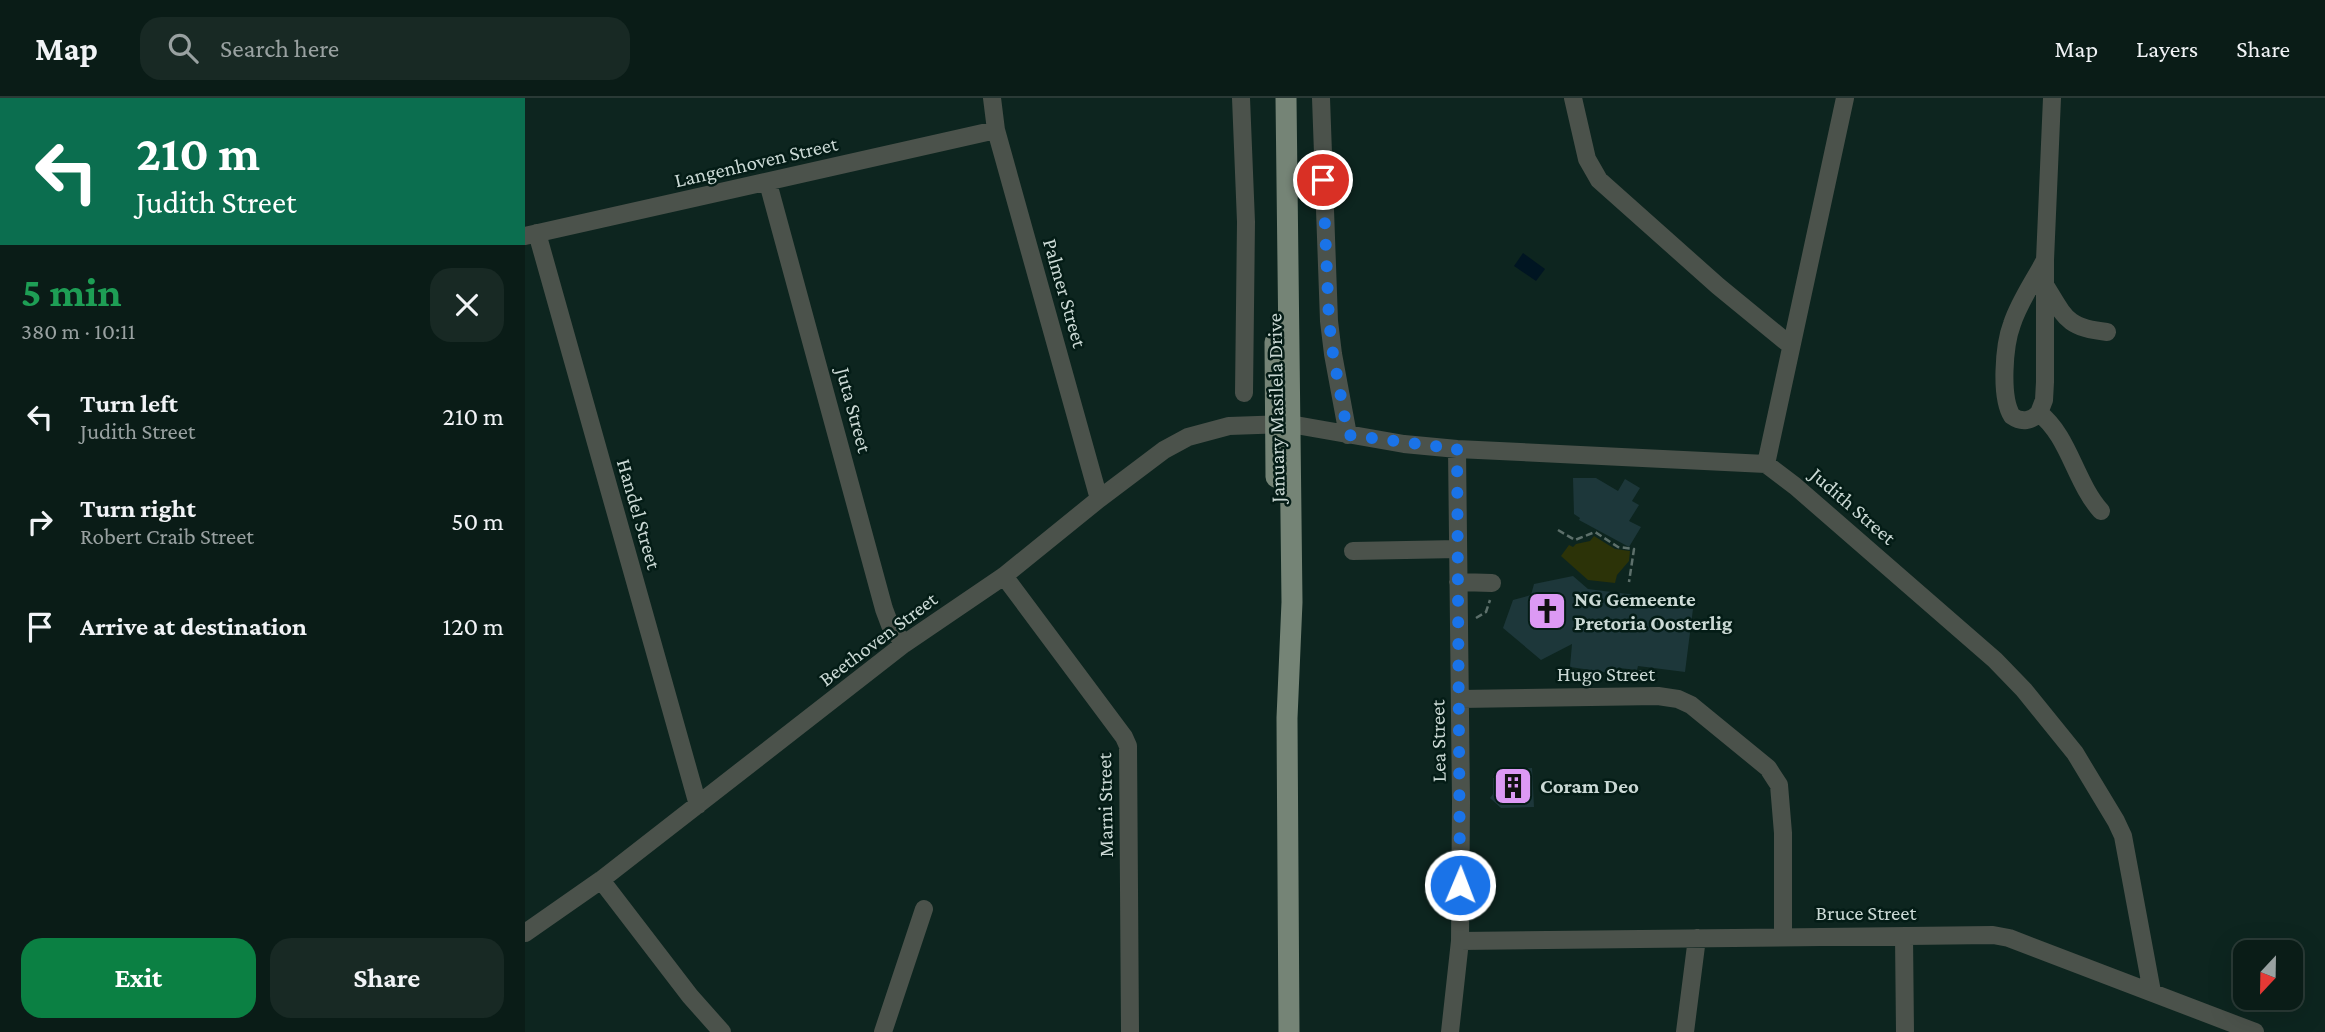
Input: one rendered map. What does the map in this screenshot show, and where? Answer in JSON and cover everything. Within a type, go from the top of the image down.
[{"type":"main road","name":"January Masilela Drive","points":[[1276,98],[1283,423]]},
{"type":"main road","name":"January Masilela Drive","points":[[1286,98],[1279,601],[1287,718],[1289,1032]]},
{"type":"street","name":"Palmer Street","points":[[992,98],[996,130],[1099,499]]},
{"type":"street","points":[[1241,98],[1245,222],[1244,393]]},
{"type":"street","points":[[1321,98],[1329,321],[1348,435]]},
{"type":"street","points":[[1573,98],[1587,159],[1599,180],[1718,286],[1790,345]]},
{"type":"street","points":[[1283,423],[1348,435],[1457,449],[1766,464],[1845,98]]},
{"type":"street","points":[[2045,260],[2011,324],[2005,384],[2006,402],[2012,416],[2026,421],[2039,413],[2045,382],[2045,260],[2052,98]]},
{"type":"street","name":"Langenhoven Street","points":[[531,235],[996,130]]},
{"type":"street","name":"Juta Street","points":[[768,183],[884,609],[890,625],[904,644]]},
{"type":"street","name":"Handel Street","points":[[531,235],[698,806]]},
{"type":"street","points":[[2045,285],[2072,324],[2091,331],[2107,332]]},
{"type":"street","points":[[2039,413],[2051,422],[2078,479],[2101,511]]},
{"type":"street","name":"Beethoven Street","points":[[525,933],[601,880],[904,644],[1004,576],[1164,450],[1188,437],[1217,428],[1283,423]]},
{"type":"street","name":"Lea Street","points":[[1450,1032],[1460,941],[1457,449]]},
{"type":"street","name":"Judith Street","points":[[1766,464],[1996,660],[2075,753],[2109,807],[2123,836],[2152,992]]},
{"type":"street","points":[[1353,551],[1458,549]]},
{"type":"street","name":"Marni Street","points":[[1004,576],[1128,746],[1130,1032]]},
{"type":"street","points":[[1458,582],[1492,583]]},
{"type":"street","name":"Hugo Street","points":[[1459,699],[1658,696],[1678,699],[1691,705],[1768,768],[1779,785],[1783,833],[1783,936]]},
{"type":"street","points":[[601,880],[705,1016],[722,1032]]},
{"type":"street","points":[[883,1032],[924,909]]},
{"type":"street","name":"Bruce Street","points":[[1460,941],[1977,934],[2009,938],[2255,1032]]},
{"type":"street","points":[[1904,936],[1905,1032]]},
{"type":"street","points":[[1685,1032],[1697,938]]},
{"type":"path","points":[[1558,530],[1575,540],[1595,532],[1618,547],[1634,549],[1629,582]]},
{"type":"path","points":[[1459,619],[1473,619],[1486,612],[1492,583]]},
{"type":"green space","points":[[1594,536],[1615,549],[1630,551],[1629,561],[1617,575],[1615,583],[1588,580],[1561,556],[1569,545],[1573,547],[1590,541]]},
{"type":"water","points":[[1523,253],[1545,269],[1536,281],[1514,266]]},
{"type":"building","points":[[1573,478],[1596,478],[1618,491],[1625,479],[1640,488],[1632,501],[1639,505],[1629,521],[1641,527],[1629,547],[1579,520],[1574,514]]},
{"type":"building","points":[[1573,576],[1588,589],[1659,598],[1658,605],[1693,609],[1685,672],[1638,666],[1637,670],[1619,668],[1618,674],[1570,667],[1572,644],[1541,660],[1503,628],[1513,600],[1531,595],[1534,584]]},
{"type":"building","name":"Coram Deo","points":[[1532,768],[1534,807],[1501,808],[1490,798],[1493,794],[1493,778],[1511,778],[1511,769]]},
{"type":"place","name":"NG Gemeente Pretoria Oosterlig","points":[[1547,611]]},
{"type":"place","name":"Coram Deo","points":[[1513,786]]},
{"type":"route","points":[[1323,180],[1329,321],[1348,435],[1457,449],[1460,885]]}]
